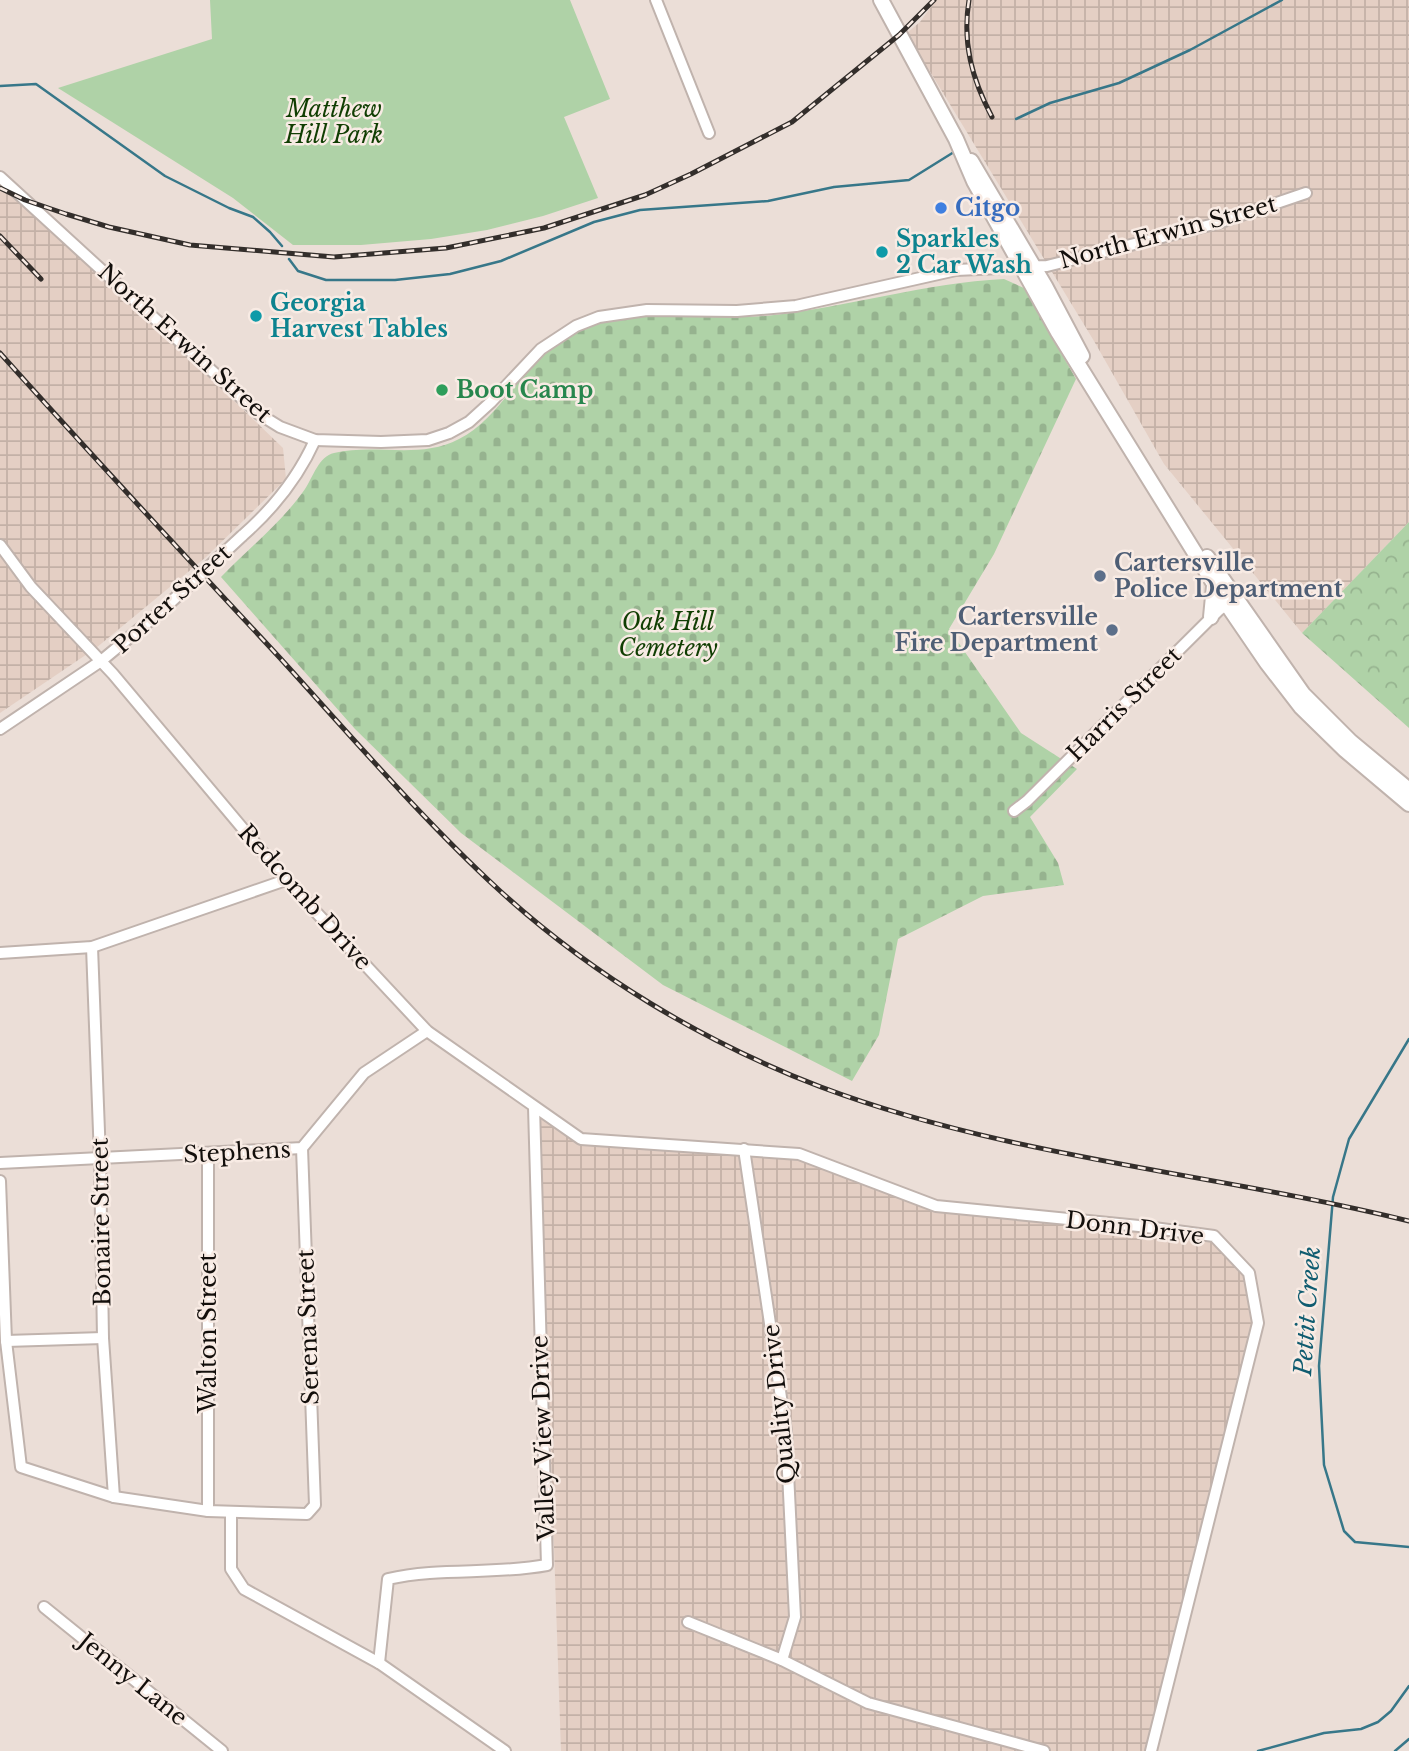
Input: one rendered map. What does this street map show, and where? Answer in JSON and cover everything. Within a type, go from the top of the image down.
[{"type":"main road","points":[[881,0],[957,139],[982,177],[1074,360],[1214,584],[1231,601],[1303,694],[1351,742],[1409,790]]},
{"type":"main road","points":[[1175,518],[1210,561],[1267,663],[1301,706],[1337,742],[1409,804]]},
{"type":"main road","points":[[1211,617],[1214,584]]},
{"type":"street","points":[[656,0],[709,133]]},
{"type":"street","name":"North Erwin Street","points":[[0,177],[250,407],[279,427],[315,440],[405,442],[428,440],[449,433],[481,413],[541,349],[576,326],[599,317],[639,311],[718,312],[796,306],[956,270],[1027,266],[1072,260],[1218,223],[1306,193]]},
{"type":"street","name":"Porter Street","points":[[0,729],[101,661],[159,613],[282,496],[315,440]]},
{"type":"street","name":"Redcomb Drive","points":[[0,545],[31,587],[101,661],[286,880],[426,1031],[534,1107]]},
{"type":"street","name":"Harris Street","points":[[1014,811],[1211,617],[1231,601]]},
{"type":"street","points":[[0,953],[92,947],[286,880]]},
{"type":"street","name":"Bonaire Street","points":[[92,947],[103,1338],[114,1497]]},
{"type":"street","name":"Stephens","points":[[0,1163],[302,1148],[364,1073],[426,1031]]},
{"type":"street","name":"Donn Drive","points":[[534,1107],[581,1139],[799,1154],[936,1206],[1214,1236],[1249,1273],[1258,1323],[1150,1751]]},
{"type":"street","name":"Valley View Drive","points":[[379,1663],[388,1579],[415,1573],[517,1571],[547,1565],[534,1107]]},
{"type":"street","name":"Serena Street","points":[[231,1512],[307,1514],[315,1505],[302,1148]]},
{"type":"street","name":"Quality Drive","points":[[744,1149],[786,1431],[795,1617],[782,1660]]},
{"type":"street","name":"Walton Street","points":[[208,1154],[208,1511]]},
{"type":"street","points":[[0,1181],[6,1341],[21,1467],[114,1497],[231,1512],[230,1569],[244,1589],[379,1663],[505,1751]]},
{"type":"street","points":[[6,1341],[103,1338]]},
{"type":"street","name":"Jenny Lane","points":[[44,1607],[222,1751]]},
{"type":"street","points":[[688,1622],[782,1660],[868,1703],[1044,1751]]},
{"type":"shaded area","points":[[936,0],[1409,0],[1409,522],[1302,633],[1164,464],[1094,341],[912,42],[907,33],[920,22]]},
{"type":"shaded area","points":[[0,181],[25,200],[283,448],[286,479],[205,558],[96,648],[0,713]]},
{"type":"shaded area","points":[[539,1111],[576,1136],[799,1154],[936,1206],[1214,1236],[1249,1273],[1258,1323],[1151,1751],[561,1751]]},
{"type":"green space","name":"Matthew Hill Park","points":[[210,0],[570,0],[610,99],[564,117],[598,198],[487,230],[431,239],[361,245],[293,245],[233,198],[58,88],[212,39]]},
{"type":"green space","name":"Oak Hill Cemetery","points":[[1004,279],[1024,288],[1076,379],[994,554],[949,629],[1021,733],[1077,769],[1030,817],[1058,863],[1064,885],[983,896],[898,939],[879,1035],[852,1081],[663,985],[461,833],[355,729],[221,577],[287,512],[324,458],[350,450],[428,449],[459,439],[490,415],[547,350],[575,332],[598,323],[647,315],[774,315],[946,285]]},
{"type":"green space","points":[[1409,522],[1409,728],[1302,633]]},
{"type":"waterway","points":[[1016,119],[1050,103],[1119,83],[1190,50],[1282,0]]},
{"type":"waterway","points":[[0,86],[36,84],[165,176],[253,217],[282,246]]},
{"type":"waterway","points":[[289,259],[298,271],[326,280],[395,280],[450,274],[501,261],[594,222],[640,210],[768,201],[834,187],[909,180],[954,152]]},
{"type":"waterway","name":"Pettit Creek","points":[[1409,1039],[1349,1139],[1333,1197],[1319,1366],[1324,1465],[1344,1531],[1355,1542],[1409,1547]]},
{"type":"waterway","name":"Pettit Creek","points":[[1258,1751],[1324,1733],[1361,1729],[1378,1722],[1391,1711],[1409,1686]]},
{"type":"waterway","points":[[1395,1751],[1409,1739]]},
{"type":"railway","points":[[0,188],[25,200],[109,227],[190,245],[334,257],[446,248],[544,228],[645,195],[691,174],[792,122],[899,35],[934,0]]},
{"type":"railway","points":[[969,0],[967,31],[970,60],[992,117]]},
{"type":"railway","points":[[0,236],[41,279]]},
{"type":"railway","points":[[0,353],[442,834],[535,921],[611,978],[651,1004],[777,1069],[893,1111],[1039,1148],[1336,1204],[1409,1221]]},
{"type":"place","name":"Citgo","points":[[941,208]]},
{"type":"place","name":"Sparkles 2 Car Wash","points":[[882,252]]},
{"type":"place","name":"Georgia Harvest Tables","points":[[256,316]]},
{"type":"place","name":"Boot Camp","points":[[442,390]]},
{"type":"place","name":"Cartersville Police Department","points":[[1100,576]]},
{"type":"place","name":"Cartersville Fire Department","points":[[1112,630]]}]
